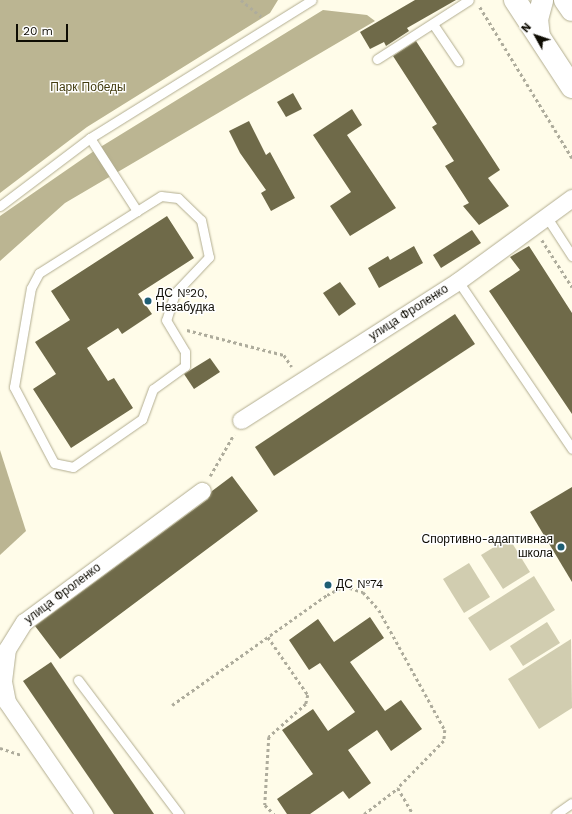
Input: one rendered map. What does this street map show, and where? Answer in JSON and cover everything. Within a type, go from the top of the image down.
[{"type":"main road","points":[[515,0],[572,87]]},
{"type":"main road","points":[[566,0],[572,10]]},
{"type":"street","points":[[539,37],[537,19],[539,1],[566,0]]},
{"type":"street","name":"улица Фроленко","points":[[241,420],[458,281],[572,198]]},
{"type":"street","name":"улица Фроленко","points":[[84,814],[7,702],[3,680],[7,649],[24,622],[202,491]]},
{"type":"lane","points":[[0,206],[90,138],[295,4],[312,0]]},
{"type":"lane","points":[[377,59],[469,0]]},
{"type":"lane","points":[[433,24],[458,61]]},
{"type":"lane","points":[[90,138],[137,211]]},
{"type":"lane","points":[[161,196],[178,198],[201,220],[209,257],[175,293],[166,320],[185,352],[185,366],[153,389],[142,419],[73,467],[54,464],[14,387],[31,288],[39,273],[137,211],[161,196]]},
{"type":"lane","points":[[539,221],[572,256]]},
{"type":"lane","points":[[458,281],[572,449]]},
{"type":"lane","points":[[78,680],[178,814]]},
{"type":"lane","points":[[556,814],[572,803]]},
{"type":"path","points":[[241,0],[264,20]]},
{"type":"path","points":[[476,0],[572,158]]},
{"type":"path","points":[[539,221],[572,287]]},
{"type":"path","points":[[169,325],[284,355],[301,381]]},
{"type":"path","points":[[202,491],[241,420]]},
{"type":"path","points":[[172,705],[327,595],[344,586],[363,592],[379,610],[445,730],[444,741],[398,788],[364,814]]},
{"type":"path","points":[[268,637],[308,695],[306,704],[269,737],[265,805],[274,814]]},
{"type":"path","points":[[398,788],[413,814]]},
{"type":"shaded area","points":[[509,538],[530,572],[503,589],[481,555]]},
{"type":"shaded area","points":[[469,563],[490,597],[464,613],[443,579]]},
{"type":"shaded area","points":[[534,576],[555,610],[490,651],[468,618]]},
{"type":"shaded area","points":[[547,622],[560,643],[523,666],[510,646]]},
{"type":"shaded area","points":[[571,639],[572,708],[539,729],[508,679]]},
{"type":"green space","name":"Парк Победы","points":[[0,0],[278,0],[270,13],[87,127],[0,193]]},
{"type":"green space","points":[[323,10],[367,15],[375,21],[65,203],[0,261],[0,216],[94,151]]},
{"type":"green space","points":[[0,450],[26,531],[0,555]]},
{"type":"building","points":[[415,0],[456,0],[407,28],[409,31],[386,46],[384,42],[370,49],[360,32]]},
{"type":"building","points":[[416,41],[500,170],[488,178],[509,206],[479,225],[463,206],[469,203],[445,166],[454,161],[432,127],[437,124],[393,56]]},
{"type":"building","points":[[293,93],[302,109],[286,117],[277,102]]},
{"type":"building","points":[[352,109],[362,125],[347,135],[396,208],[350,236],[330,206],[351,192],[313,135]]},
{"type":"building","points":[[249,121],[266,155],[270,152],[295,198],[271,211],[261,193],[266,190],[240,153],[229,131]]},
{"type":"building","points":[[167,216],[194,258],[138,294],[152,314],[122,334],[118,328],[87,348],[108,381],[114,378],[133,408],[71,448],[33,389],[56,374],[35,342],[70,320],[51,291]]},
{"type":"building","points":[[472,230],[481,243],[441,268],[433,255]]},
{"type":"building","points":[[414,246],[423,263],[379,288],[368,268],[388,256],[390,260]]},
{"type":"building","points":[[529,246],[572,313],[572,414],[489,291],[520,270],[510,257]]},
{"type":"building","points":[[340,282],[356,304],[339,316],[323,293]]},
{"type":"building","points":[[455,314],[475,344],[274,476],[255,447]]},
{"type":"building","points":[[210,358],[220,372],[194,389],[184,374]]},
{"type":"building","points":[[232,476],[258,511],[60,659],[35,626],[208,499],[212,491]]},
{"type":"building","name":"Спортивно-адаптивная школа","points":[[572,487],[572,582],[530,512]]},
{"type":"building","points":[[370,617],[384,638],[350,662],[385,711],[401,700],[422,729],[391,751],[377,730],[348,750],[371,783],[349,799],[343,791],[310,814],[287,814],[277,799],[313,774],[282,730],[313,709],[328,731],[355,712],[320,663],[309,670],[289,640],[318,619],[334,642]]},
{"type":"building","points":[[51,662],[154,814],[114,814],[23,681]]},
{"type":"place","name":"ДС №20, Незабудка","points":[[148,301]]},
{"type":"place","name":"Спортивно-адаптивная школа","points":[[561,547]]},
{"type":"place","name":"ДС №74","points":[[328,585]]}]
